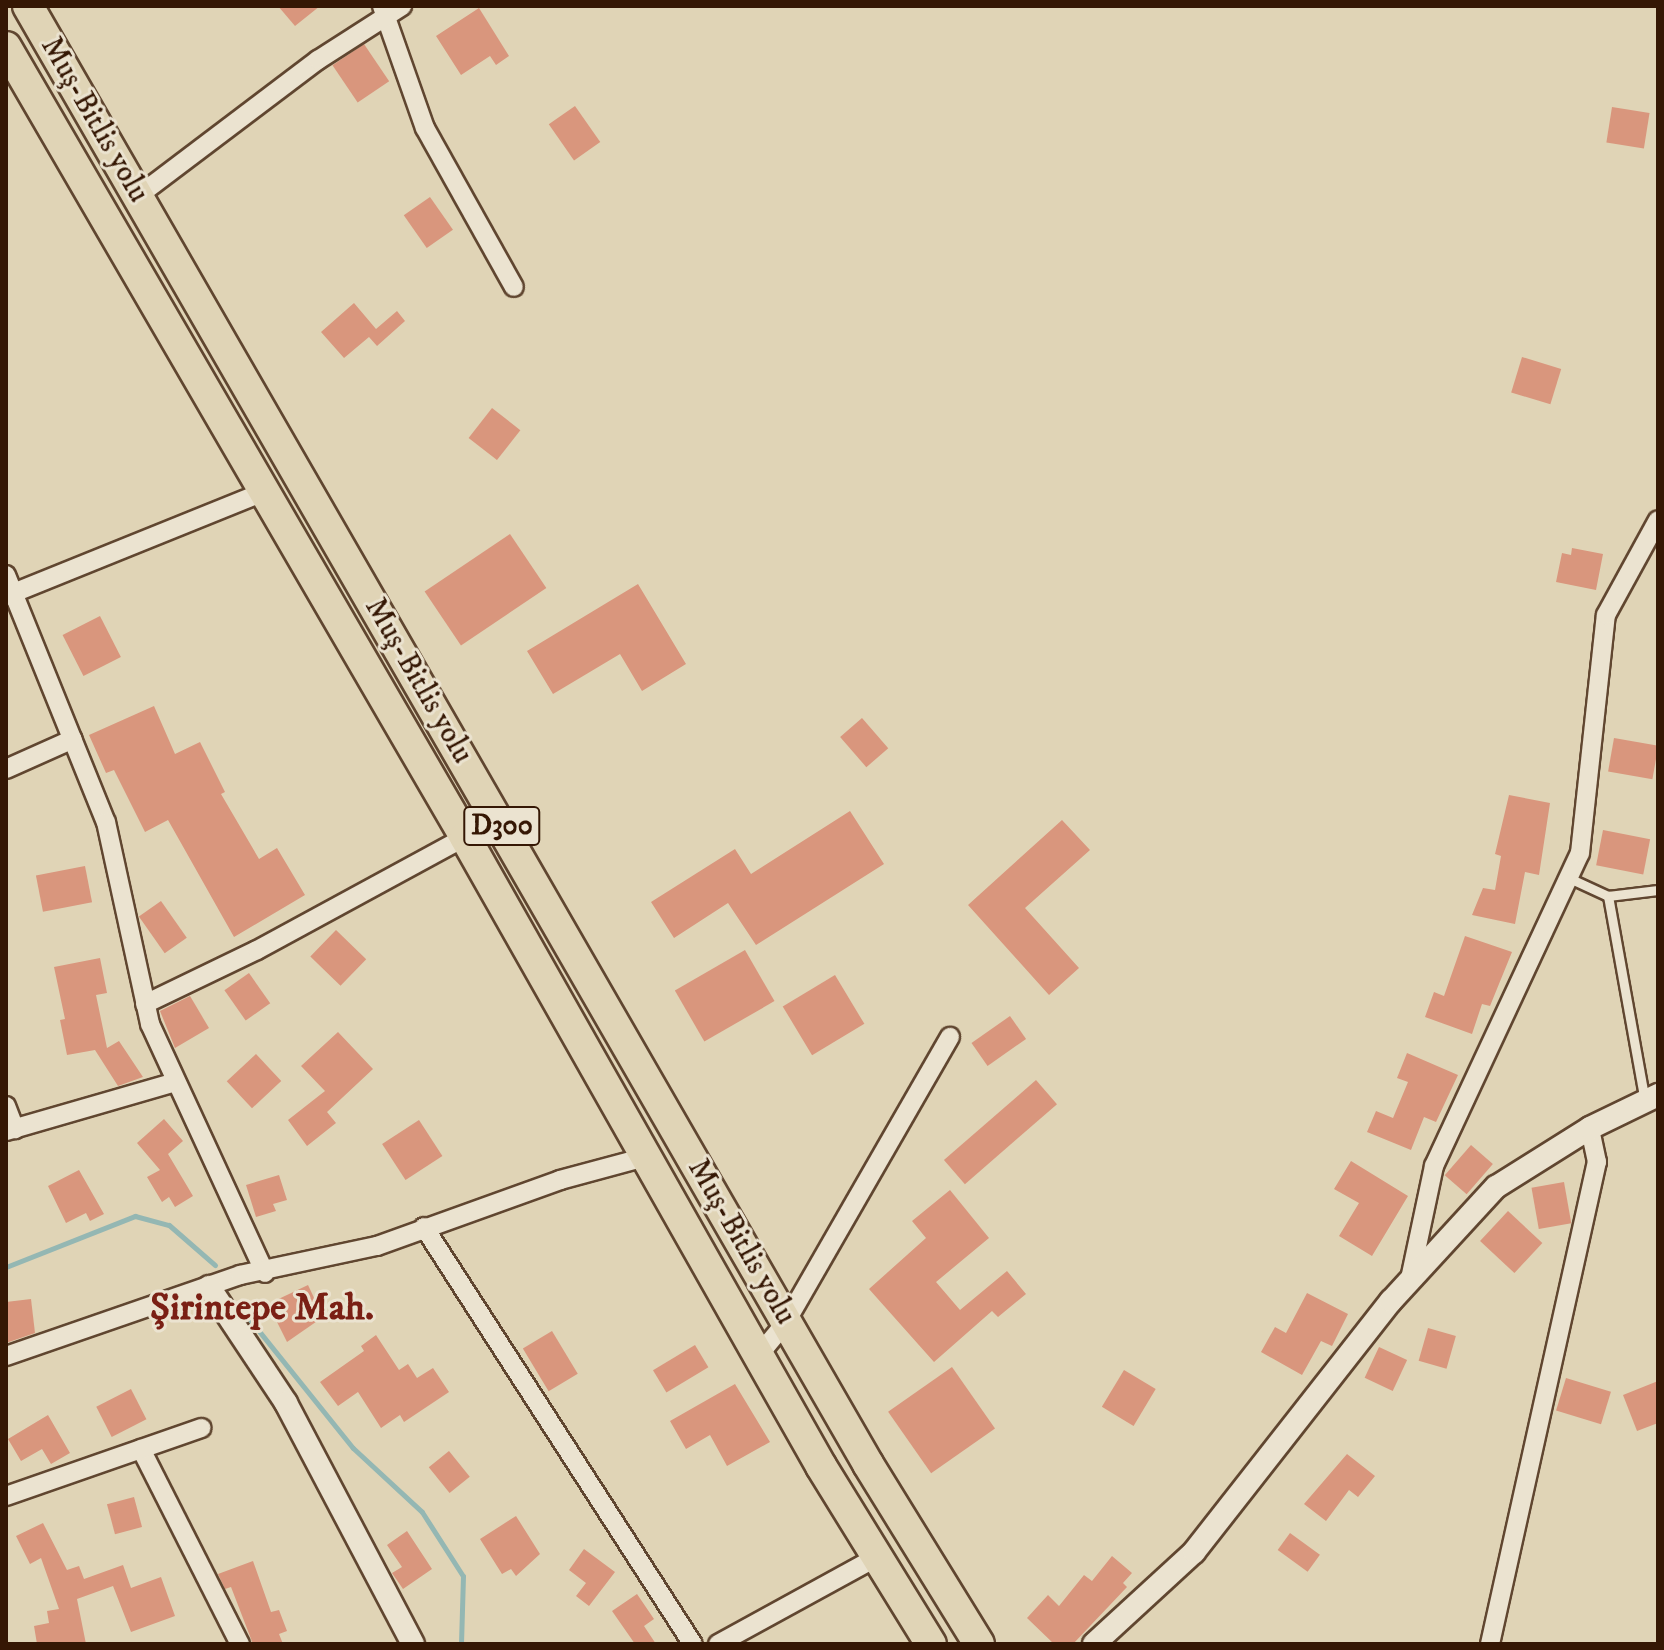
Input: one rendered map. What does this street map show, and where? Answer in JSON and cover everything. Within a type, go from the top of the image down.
[{"type":"highway","name":"Muş-Bitlis yolu","points":[[28,6],[786,1322],[979,1644]]},
{"type":"highway","name":"Muş-Bitlis yolu","points":[[6,47],[465,837],[758,1356],[931,1644]]},
{"type":"street","points":[[138,196],[390,9],[425,128],[514,287]]},
{"type":"street","points":[[10,594],[263,492]]},
{"type":"street","points":[[1410,1279],[1434,1166],[1580,853],[1606,615],[1658,520]]},
{"type":"street","points":[[6,575],[10,594],[106,822],[145,1004],[176,1082],[265,1273]]},
{"type":"street","points":[[6,769],[73,739]]},
{"type":"street","points":[[145,1004],[465,837]]},
{"type":"street","points":[[758,1356],[786,1322],[950,1037]]},
{"type":"street","points":[[6,1106],[10,1130],[176,1082]]},
{"type":"street","points":[[1094,1644],[1194,1552],[1410,1279],[1496,1187],[1590,1128],[1652,1098]]},
{"type":"street","points":[[1490,1644],[1597,1162],[1590,1128]]},
{"type":"street","points":[[6,1356],[209,1287],[377,1246],[560,1180],[645,1157]]},
{"type":"street","points":[[424,1227],[693,1644]]},
{"type":"street","points":[[209,1287],[286,1403],[413,1644]]},
{"type":"street","points":[[6,1496],[201,1428]]},
{"type":"street","points":[[141,1449],[240,1644]]},
{"type":"street","points":[[718,1644],[877,1557]]},
{"type":"lane","points":[[1569,878],[1608,896],[1658,890]]},
{"type":"lane","points":[[1608,896],[1652,1098]]},
{"type":"building","points":[[278,6],[320,6],[295,26]]},
{"type":"building","points":[[479,8],[509,56],[496,65],[490,56],[461,75],[436,36]]},
{"type":"building","points":[[364,44],[389,81],[358,103],[332,65]]},
{"type":"building","points":[[575,106],[600,142],[574,160],[549,124]]},
{"type":"building","points":[[1612,107],[1650,113],[1644,149],[1606,143]]},
{"type":"building","points":[[430,197],[453,230],[427,248],[404,215]]},
{"type":"building","points":[[354,303],[376,329],[397,311],[405,321],[377,346],[369,337],[344,358],[321,332]]},
{"type":"building","points":[[1522,357],[1561,369],[1550,404],[1511,392]]},
{"type":"building","points":[[492,408],[520,430],[497,460],[469,438]]},
{"type":"building","points":[[510,534],[546,588],[461,645],[425,592]]},
{"type":"building","points":[[1572,548],[1603,554],[1596,590],[1556,582],[1562,553],[1571,555]]},
{"type":"building","points":[[638,584],[686,664],[642,691],[620,654],[553,694],[527,651]]},
{"type":"building","points":[[100,616],[121,657],[83,676],[63,635]]},
{"type":"building","points":[[154,706],[175,754],[200,742],[225,792],[221,794],[259,859],[277,848],[305,895],[234,937],[168,820],[145,832],[114,770],[106,773],[89,735]]},
{"type":"building","points":[[862,718],[888,748],[866,767],[840,737]]},
{"type":"building","points":[[1614,738],[1658,746],[1652,779],[1608,771]]},
{"type":"building","points":[[1509,795],[1550,803],[1539,875],[1525,872],[1515,924],[1472,915],[1483,888],[1495,890],[1501,856],[1495,854]]},
{"type":"building","points":[[850,811],[884,864],[756,945],[728,903],[674,938],[651,902],[735,849],[751,874]]},
{"type":"building","points":[[1062,820],[1090,850],[1025,908],[1079,968],[1049,995],[968,905]]},
{"type":"building","points":[[1603,830],[1650,839],[1643,874],[1596,865]]},
{"type":"building","points":[[85,866],[92,902],[43,912],[36,876]]},
{"type":"building","points":[[161,901],[187,938],[165,953],[139,916]]},
{"type":"building","points":[[336,930],[366,959],[341,986],[310,957]]},
{"type":"building","points":[[1465,936],[1512,952],[1490,1006],[1482,1004],[1472,1034],[1425,1017],[1434,992],[1444,996]]},
{"type":"building","points":[[745,950],[775,1001],[704,1042],[675,990]]},
{"type":"building","points":[[100,958],[107,993],[96,995],[107,1048],[119,1041],[143,1077],[118,1086],[95,1050],[67,1055],[60,1020],[65,1019],[54,967]]},
{"type":"building","points":[[249,973],[270,1003],[246,1021],[224,990]]},
{"type":"building","points":[[835,975],[864,1024],[812,1055],[783,1006]]},
{"type":"building","points":[[190,996],[209,1028],[175,1048],[160,1011]]},
{"type":"building","points":[[1010,1016],[1026,1039],[988,1066],[971,1043]]},
{"type":"building","points":[[338,1032],[373,1069],[327,1112],[336,1123],[307,1146],[288,1120],[325,1091],[301,1066]]},
{"type":"building","points":[[1407,1053],[1458,1075],[1436,1122],[1424,1117],[1411,1150],[1367,1132],[1376,1111],[1393,1118],[1408,1082],[1397,1078]]},
{"type":"building","points":[[256,1054],[281,1081],[252,1108],[227,1081]]},
{"type":"building","points":[[1036,1080],[1057,1104],[965,1184],[944,1160]]},
{"type":"building","points":[[164,1119],[183,1141],[168,1154],[193,1196],[175,1207],[169,1197],[162,1202],[147,1177],[160,1170],[137,1143]]},
{"type":"building","points":[[419,1120],[442,1156],[406,1180],[382,1144]]},
{"type":"building","points":[[1471,1145],[1493,1164],[1467,1194],[1445,1175]]},
{"type":"building","points":[[1351,1161],[1408,1196],[1372,1256],[1339,1236],[1359,1203],[1334,1189]]},
{"type":"building","points":[[79,1170],[104,1214],[90,1221],[86,1213],[66,1223],[48,1186]]},
{"type":"building","points":[[279,1175],[287,1200],[273,1204],[276,1211],[256,1217],[246,1185]]},
{"type":"building","points":[[1564,1182],[1571,1223],[1539,1229],[1532,1188]]},
{"type":"building","points":[[950,1190],[989,1238],[936,1282],[960,1310],[1007,1271],[1026,1294],[998,1317],[992,1311],[934,1362],[869,1289],[926,1238],[912,1221]]},
{"type":"building","points":[[1508,1211],[1542,1243],[1514,1273],[1480,1241]]},
{"type":"building","points":[[308,1285],[323,1317],[287,1342],[268,1304]]},
{"type":"building","points":[[1307,1293],[1348,1314],[1332,1346],[1321,1341],[1302,1375],[1261,1352],[1275,1327],[1286,1333]]},
{"type":"building","points":[[31,1299],[35,1333],[6,1343],[6,1302]]},
{"type":"building","points":[[1428,1328],[1456,1336],[1447,1369],[1419,1361]]},
{"type":"building","points":[[552,1331],[578,1374],[549,1391],[523,1349]]},
{"type":"building","points":[[376,1335],[399,1370],[408,1364],[417,1378],[433,1368],[449,1392],[404,1422],[400,1415],[381,1428],[358,1392],[338,1406],[320,1382],[364,1351],[361,1346]]},
{"type":"building","points":[[695,1345],[708,1367],[666,1393],[653,1370]]},
{"type":"building","points":[[1379,1347],[1407,1360],[1393,1391],[1365,1378]]},
{"type":"building","points":[[952,1367],[995,1428],[931,1473],[888,1412]]},
{"type":"building","points":[[1124,1370],[1156,1389],[1134,1426],[1102,1407]]},
{"type":"building","points":[[1566,1378],[1611,1392],[1601,1424],[1556,1411]]},
{"type":"building","points":[[1658,1381],[1658,1423],[1637,1431],[1623,1395]]},
{"type":"building","points":[[735,1384],[770,1442],[727,1466],[710,1435],[686,1449],[670,1421]]},
{"type":"building","points":[[131,1389],[146,1419],[112,1437],[96,1407]]},
{"type":"building","points":[[48,1415],[70,1453],[51,1464],[42,1449],[21,1461],[8,1439]]},
{"type":"building","points":[[449,1451],[470,1477],[450,1493],[429,1467]]},
{"type":"building","points":[[1347,1454],[1375,1476],[1358,1497],[1349,1490],[1326,1521],[1304,1504]]},
{"type":"building","points":[[134,1497],[142,1527],[115,1534],[107,1504]]},
{"type":"building","points":[[516,1516],[540,1554],[516,1576],[511,1569],[502,1574],[480,1539]]},
{"type":"building","points":[[43,1523],[67,1570],[79,1566],[84,1579],[123,1565],[131,1588],[161,1577],[175,1616],[131,1632],[113,1586],[77,1599],[86,1644],[37,1644],[34,1626],[49,1623],[47,1611],[59,1609],[41,1558],[30,1564],[16,1536]]},
{"type":"building","points":[[407,1531],[432,1569],[403,1589],[392,1573],[402,1567],[387,1545]]},
{"type":"building","points":[[1290,1533],[1320,1555],[1308,1572],[1278,1550]]},
{"type":"building","points":[[584,1549],[615,1572],[589,1606],[576,1596],[586,1583],[569,1570]]},
{"type":"building","points":[[1112,1556],[1132,1573],[1123,1583],[1127,1587],[1073,1644],[1054,1644],[1027,1618],[1048,1595],[1059,1606],[1084,1575],[1092,1581]]},
{"type":"building","points":[[253,1561],[271,1612],[279,1610],[287,1631],[279,1634],[283,1644],[253,1644],[231,1587],[225,1589],[218,1574]]},
{"type":"building","points":[[637,1594],[654,1619],[644,1626],[656,1644],[635,1644],[612,1611]]},
{"type":"waterway","points":[[6,1267],[135,1216],[169,1225],[215,1265]]},
{"type":"waterway","points":[[242,1310],[353,1448],[422,1512],[463,1576],[461,1644]]},
{"type":"district","name":"Şirintepe Mah.","points":[[262,1309]]}]
